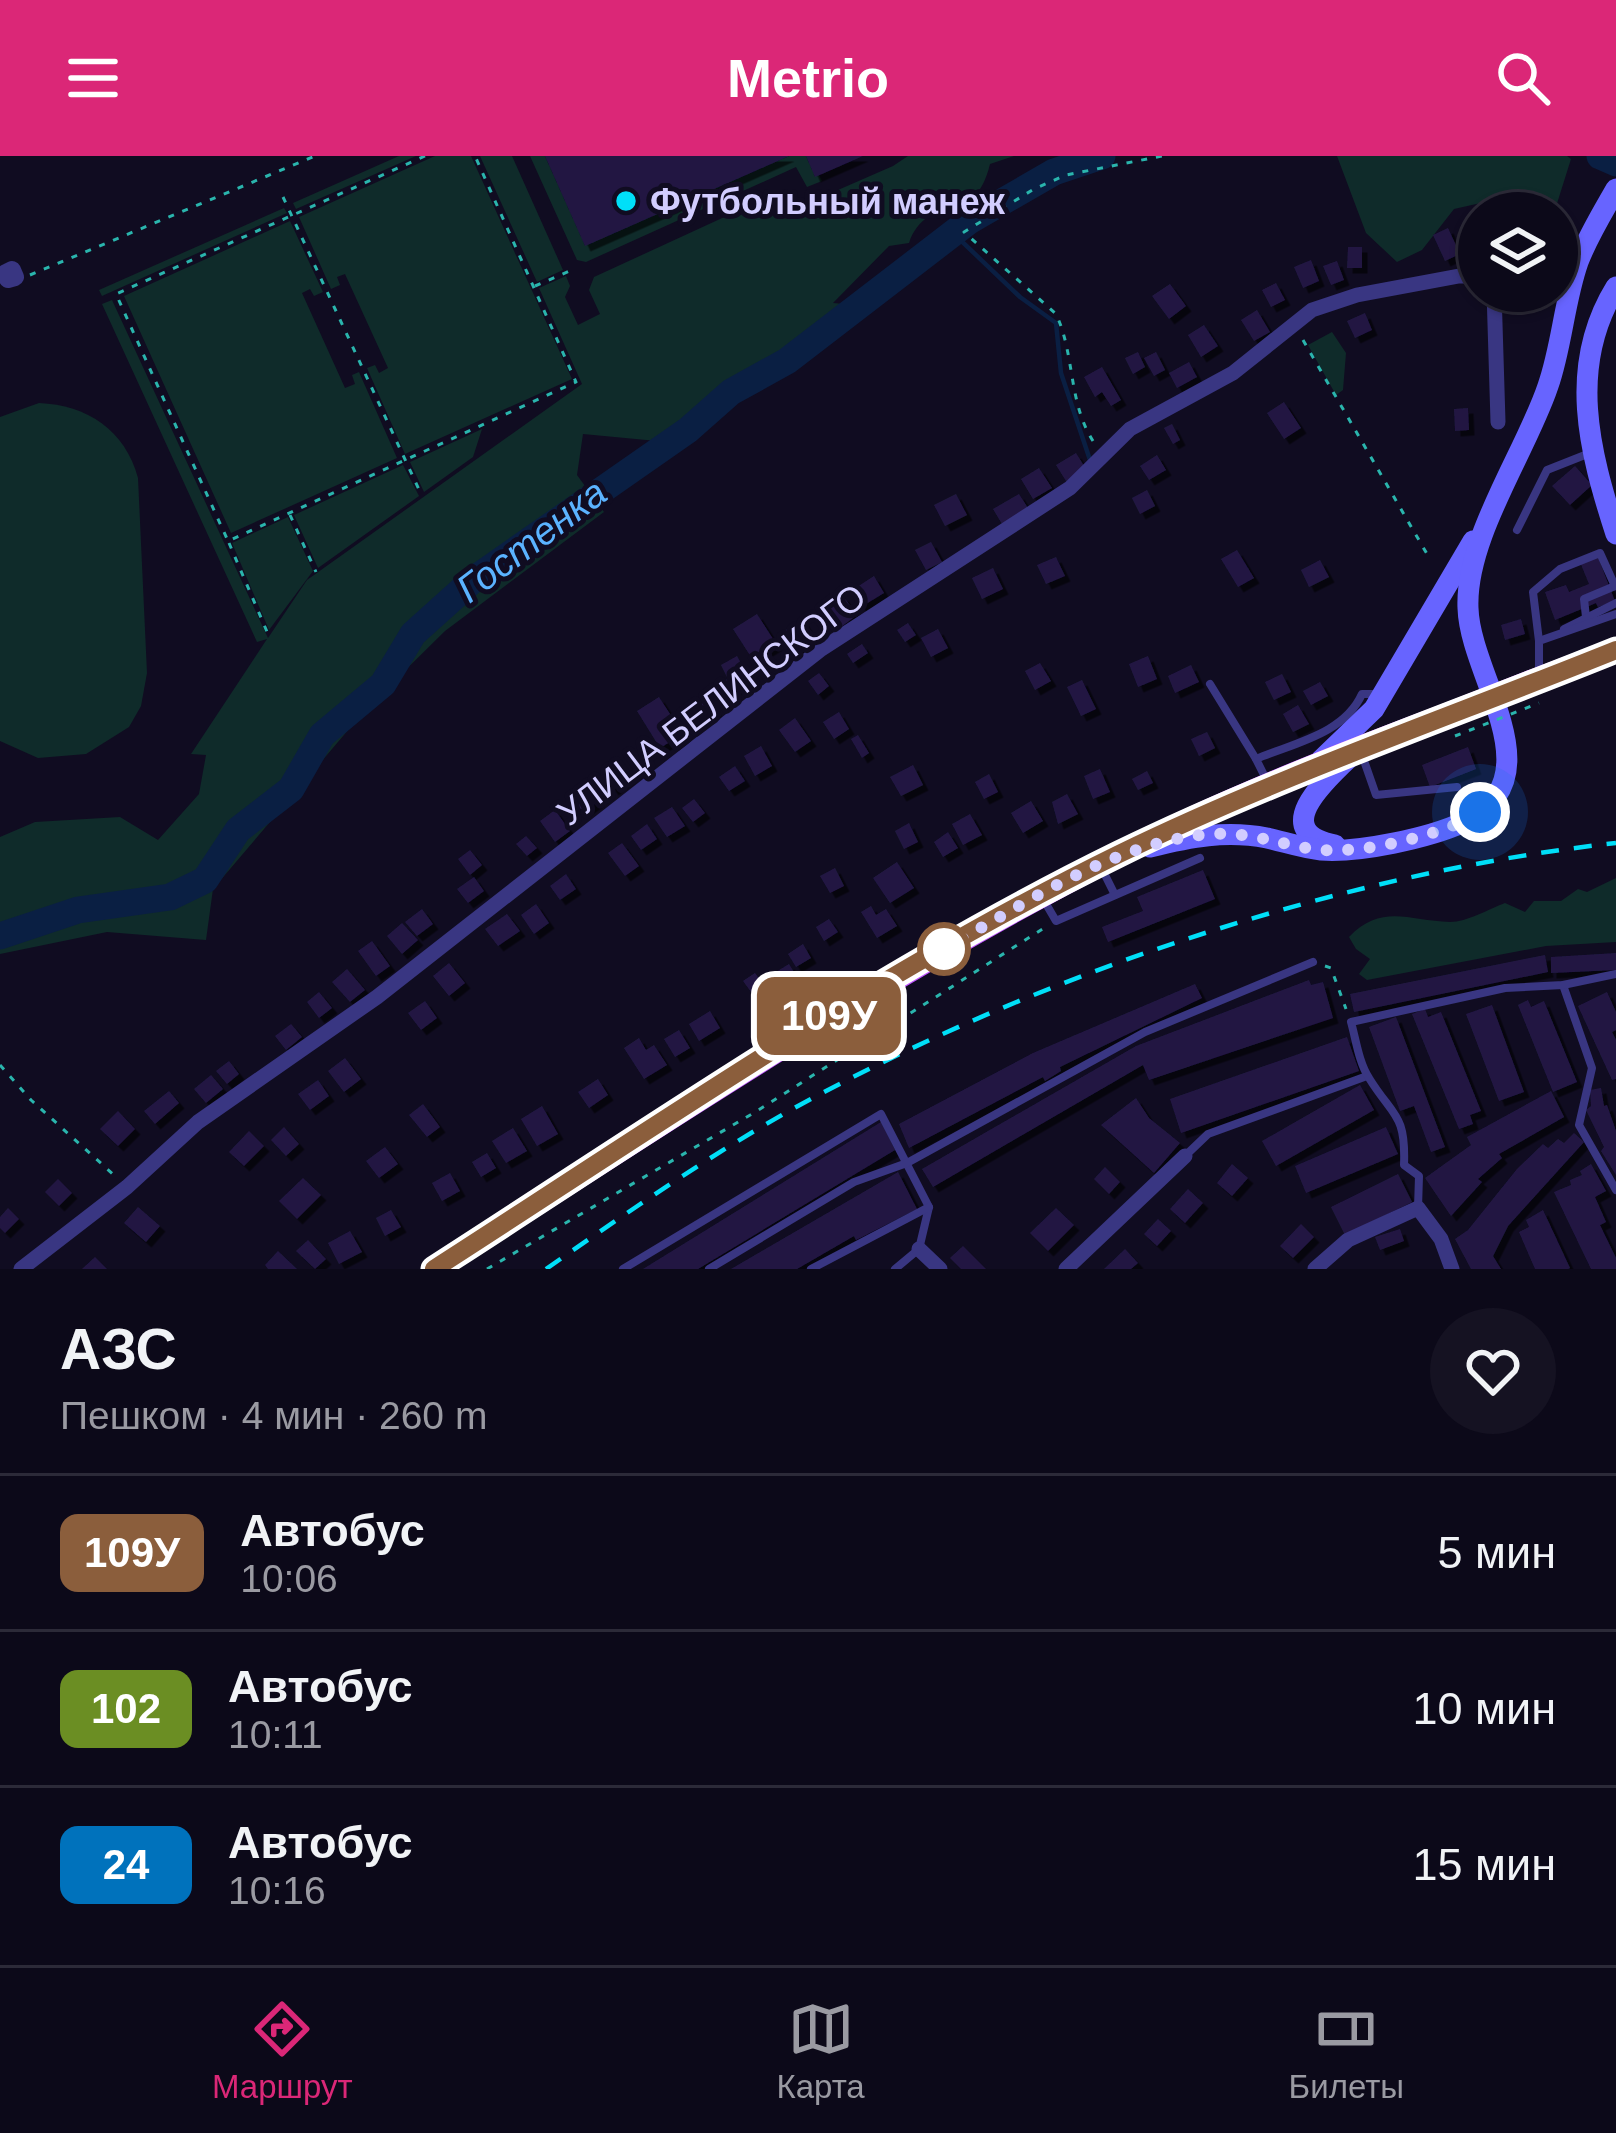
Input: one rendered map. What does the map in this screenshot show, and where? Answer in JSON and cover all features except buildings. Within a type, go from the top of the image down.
[{"type":"main road","points":[[1578,249],[1616,188]]},
{"type":"main road","points":[[1616,287],[1602,314],[1585,398],[1592,453],[1616,536]]},
{"type":"main road","points":[[1107,860],[1210,834],[1240,834],[1326,850],[1371,845],[1465,821],[1480,812],[1502,786],[1508,742],[1481,668],[1467,607],[1472,570],[1495,505],[1549,385],[1560,312]]},
{"type":"main road","points":[[1310,768],[1357,729],[1383,694],[1495,505]]},
{"type":"main road","points":[[435,1269],[817,1023],[1107,860],[1359,748],[1451,725],[1612,654]]},
{"type":"main road","points":[[1359,748],[1313,791],[1304,821],[1315,838],[1326,844],[1371,845]]},
{"type":"street","name":"УЛИЦА БЕЛИНСКОГО","points":[[21,1269],[127,1187],[198,1122],[377,997],[820,650],[1070,488],[1130,429],[1233,373],[1312,310],[1357,295],[1458,275]]},
{"type":"street","points":[[1495,312],[1498,422]]},
{"type":"street","points":[[1066,1269],[1185,1156]]},
{"type":"street","points":[[1316,1269],[1348,1240],[1418,1208],[1441,1238],[1452,1269]]},
{"type":"street","points":[[919,1249],[940,1269]]},
{"type":"lane","points":[[1517,530],[1547,470],[1592,453]]},
{"type":"lane","points":[[1536,687],[1539,641],[1533,592],[1560,569],[1600,554],[1616,536]]},
{"type":"lane","points":[[1586,616],[1583,599],[1616,586],[1600,554]]},
{"type":"lane","points":[[1553,636],[1616,603]]},
{"type":"lane","points":[[1539,641],[1616,614]]},
{"type":"lane","points":[[1210,684],[1269,785]]},
{"type":"lane","points":[[1256,759],[1341,724],[1362,694],[1383,694]]},
{"type":"lane","points":[[1359,748],[1376,795],[1457,787]]},
{"type":"lane","points":[[1041,896],[1056,920],[1200,858]]},
{"type":"lane","points":[[1107,860],[1115,895]]},
{"type":"lane","points":[[710,1269],[854,1182],[908,1163],[1145,1032],[1312,962]]},
{"type":"lane","points":[[1418,1208],[1418,1176],[1404,1165],[1405,1133],[1391,1105],[1367,1076],[1351,1022],[1505,988],[1563,986],[1616,974]]},
{"type":"lane","points":[[1563,986],[1592,1068],[1579,1125],[1616,1190]]},
{"type":"lane","points":[[1185,1156],[1208,1134],[1367,1076]]},
{"type":"lane","points":[[623,1269],[881,1114],[929,1207],[919,1249],[896,1269]]},
{"type":"lane","points":[[811,1269],[929,1207]]},
{"type":"path","points":[[15,275],[315,156]]},
{"type":"path","points":[[268,634],[116,294],[425,156]]},
{"type":"path","points":[[228,541],[576,382],[475,156]]},
{"type":"path","points":[[1104,458],[1075,398],[1063,328],[1056,314],[964,232],[1034,189],[1066,176],[1162,156]]},
{"type":"path","points":[[283,197],[422,496]]},
{"type":"path","points":[[533,287],[572,270]]},
{"type":"path","points":[[1293,323],[1427,554]]},
{"type":"path","points":[[289,514],[316,572]]},
{"type":"path","points":[[1451,725],[1536,687]]},
{"type":"path","points":[[487,1269],[757,1111],[1056,920]]},
{"type":"path","points":[[1312,962],[1331,968],[1351,1022]]},
{"type":"path","points":[[0,1065],[127,1187]]},
{"type":"green space","points":[[399,156],[416,156],[296,209],[293,203]]},
{"type":"green space","points":[[435,156],[471,156],[572,379],[405,454],[367,368],[375,365],[379,373],[388,368],[345,274],[337,277],[340,285],[331,289],[299,217]]},
{"type":"green space","points":[[480,156],[512,156],[563,270],[537,282]]},
{"type":"green space","points":[[530,156],[545,156],[585,245],[789,156],[806,156],[822,181],[807,187],[796,167],[586,262],[577,260]]},
{"type":"green space","points":[[908,156],[1014,156],[990,164],[973,197],[927,218],[909,243],[889,246],[833,303],[856,305],[657,441],[583,434],[577,475],[604,512],[445,631],[366,709],[213,889],[206,940],[107,932],[0,954],[0,837],[35,822],[120,817],[158,840],[199,794],[206,755],[191,754],[267,639],[257,642],[102,304],[112,300],[268,638],[307,580],[582,384],[539,288],[566,276],[570,286],[565,297],[578,325],[600,314],[589,290],[594,277],[781,191],[794,195],[799,207]]},
{"type":"green space","points":[[1337,156],[1571,159],[1561,192],[1458,192],[1458,208],[1422,250],[1397,262],[1366,233]]},
{"type":"green space","points":[[284,208],[287,213],[102,296],[99,290]]},
{"type":"green space","points":[[290,221],[323,292],[314,296],[310,289],[302,293],[345,388],[355,384],[352,375],[359,372],[397,458],[231,533],[124,296]]},
{"type":"green space","points":[[1332,332],[1346,353],[1343,390],[1336,395],[1308,345]]},
{"type":"green space","points":[[39,403],[73,409],[102,423],[132,461],[138,478],[147,673],[141,706],[129,727],[86,754],[38,758],[0,741],[0,417]]},
{"type":"green space","points":[[482,429],[473,457],[424,492],[410,462]]},
{"type":"green space","points":[[403,465],[419,496],[318,568],[294,515]]},
{"type":"green space","points":[[288,517],[313,571],[269,630],[232,543]]},
{"type":"green space","points":[[1616,878],[1616,942],[1546,946],[1367,980],[1359,974],[1370,959],[1349,937],[1373,920],[1397,916],[1457,921],[1505,903],[1525,912],[1534,901],[1561,901],[1578,889],[1587,892]]},
{"type":"waterway","name":"Гостенка","points":[[0,936],[78,910],[170,897],[205,880],[238,830],[291,789],[322,735],[383,684],[413,634],[473,580],[688,430],[731,392],[787,361],[969,221],[1054,172],[1102,156]]},
{"type":"waterway","name":"Гостенка","points":[[1600,156],[1616,163]]},
{"type":"waterway","points":[[953,233],[1020,297],[1056,323],[1061,373],[1090,460]]},
{"type":"railway","points":[[546,1269],[798,1106],[989,1013],[1195,936],[1301,905],[1407,878],[1616,843]]},
{"type":"bus line","name":"109У","points":[[434,1269],[817,1023],[1115,856],[1359,748],[1616,650]]},
{"type":"place","name":"Футбольный манеж","points":[[626,201]]},
{"type":"route","points":[[944,949],[1115,856],[1179,839],[1240,834],[1309,848],[1347,849],[1442,830],[1480,812]]}]
